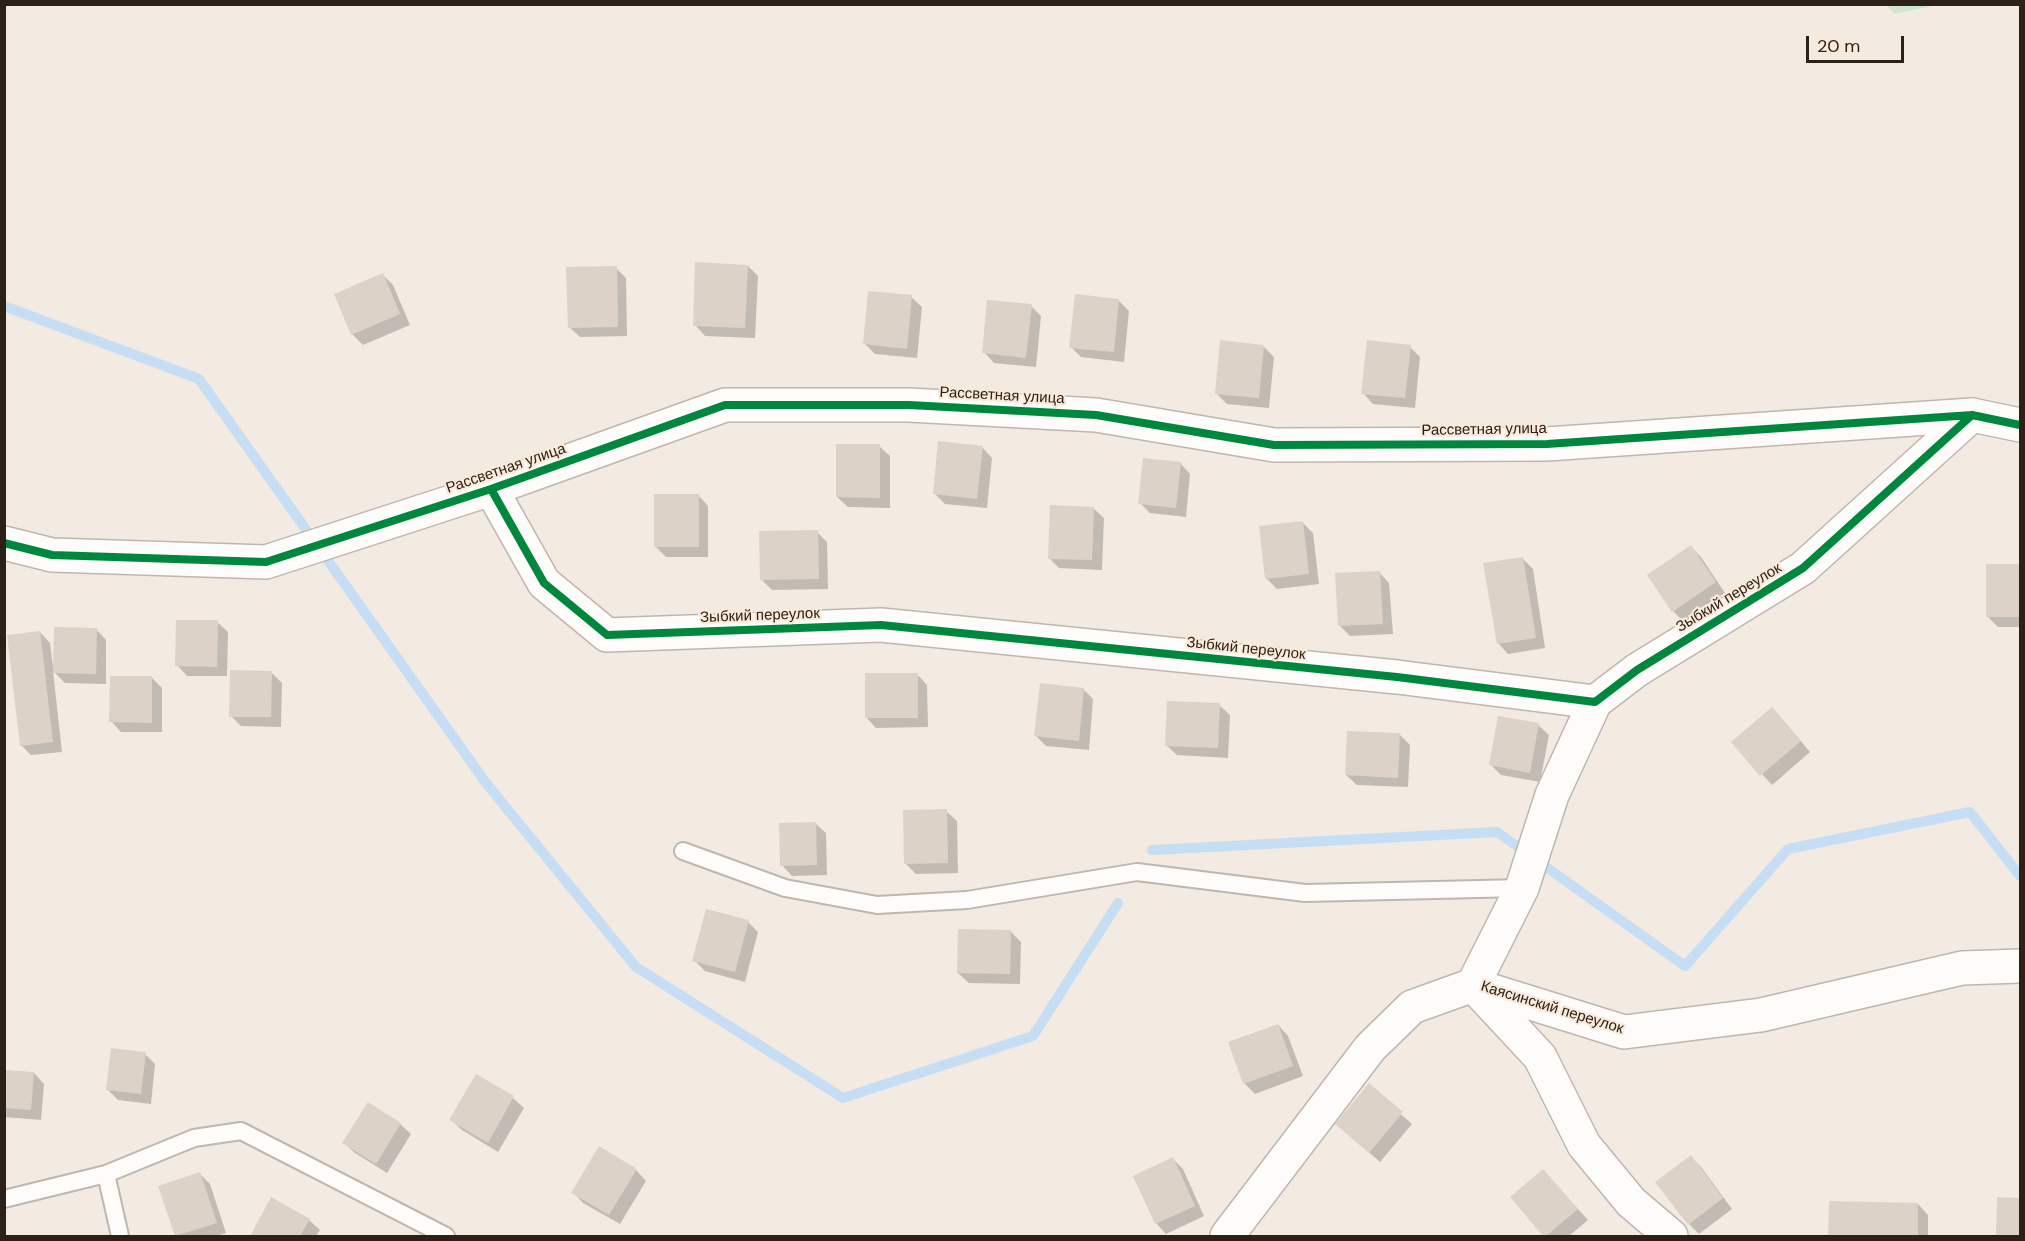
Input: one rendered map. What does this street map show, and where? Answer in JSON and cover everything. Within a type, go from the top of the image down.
[{"type":"street","name":"Рассветная улица","points":[[4,543],[52,555],[266,562],[491,489],[725,405],[909,405],[1096,415],[1274,446],[1547,444],[1972,415],[2020,425]]},
{"type":"street","name":"Зыбкий переулок","points":[[491,489],[544,583],[607,635],[882,625],[1397,677],[1595,702],[1637,670],[1803,568],[1972,415]]},
{"type":"street","points":[[1595,702],[1552,795],[1524,883],[1473,985],[1540,1057],[1584,1145],[1631,1202],[1671,1236]]},
{"type":"street","name":"Каясинский переулок","points":[[1227,1236],[1370,1048],[1412,1007],[1473,985],[1624,1032],[1761,1015],[1962,968],[2020,966]]},
{"type":"lane","points":[[683,850],[785,888],[877,905],[967,900],[1137,872],[1305,893],[1524,883]]},
{"type":"lane","points":[[4,1199],[106,1174],[194,1138],[241,1131],[446,1236]]},
{"type":"lane","points":[[106,1174],[120,1236]]},
{"type":"green space","points":[[1887,5],[1938,5],[1894,14]]},
{"type":"building","points":[[695,262],[748,265],[745,328],[693,326]]},
{"type":"building","points":[[617,266],[618,327],[568,328],[566,267]]},
{"type":"building","points":[[383,273],[400,314],[351,335],[334,294]]},
{"type":"building","points":[[868,291],[912,295],[907,349],[863,344]]},
{"type":"building","points":[[1075,294],[1119,299],[1114,352],[1069,348]]},
{"type":"building","points":[[987,300],[1032,304],[1026,358],[982,353]]},
{"type":"building","points":[[1220,340],[1264,345],[1259,398],[1215,394]]},
{"type":"building","points":[[1367,340],[1411,345],[1405,398],[1361,394]]},
{"type":"building","points":[[938,441],[983,446],[977,499],[933,494]]},
{"type":"building","points":[[836,444],[880,444],[880,498],[836,497]]},
{"type":"building","points":[[1143,458],[1181,462],[1176,508],[1138,504]]},
{"type":"building","points":[[654,494],[699,494],[699,547],[654,547]]},
{"type":"building","points":[[1050,505],[1094,507],[1092,560],[1048,559]]},
{"type":"building","points":[[1303,521],[1309,574],[1265,579],[1259,526]]},
{"type":"building","points":[[818,530],[819,579],[760,580],[759,531]]},
{"type":"building","points":[[1691,545],[1716,582],[1672,612],[1647,575]]},
{"type":"building","points":[[1523,557],[1536,638],[1497,644],[1483,563]]},
{"type":"building","points":[[1986,564],[2020,564],[2020,617],[1986,617]]},
{"type":"building","points":[[1380,571],[1383,624],[1338,626],[1335,573]]},
{"type":"building","points":[[176,620],[218,620],[217,667],[175,666]]},
{"type":"building","points":[[54,627],[97,628],[96,674],[53,673]]},
{"type":"building","points":[[40,631],[53,742],[20,746],[7,635]]},
{"type":"building","points":[[230,670],[272,671],[271,717],[229,717]]},
{"type":"building","points":[[865,673],[918,673],[918,718],[865,718]]},
{"type":"building","points":[[110,676],[152,676],[152,723],[109,722]]},
{"type":"building","points":[[1040,683],[1084,688],[1079,741],[1034,736]]},
{"type":"building","points":[[1167,701],[1220,703],[1218,748],[1165,746]]},
{"type":"building","points":[[1772,707],[1801,741],[1760,776],[1731,742]]},
{"type":"building","points":[[1498,716],[1539,723],[1530,773],[1489,765]]},
{"type":"building","points":[[1347,731],[1400,733],[1398,778],[1345,775]]},
{"type":"building","points":[[947,809],[948,863],[904,864],[903,810]]},
{"type":"building","points":[[816,822],[817,865],[780,866],[779,823]]},
{"type":"building","points":[[706,909],[749,920],[735,972],[692,961]]},
{"type":"building","points":[[958,929],[1011,930],[1010,974],[957,973]]},
{"type":"building","points":[[1278,1024],[1293,1066],[1243,1084],[1228,1042]]},
{"type":"building","points":[[111,1048],[146,1052],[141,1094],[106,1090]]},
{"type":"building","points":[[5,1070],[34,1072],[31,1110],[5,1108]]},
{"type":"building","points":[[476,1074],[514,1096],[488,1143],[449,1120]]},
{"type":"building","points":[[1369,1083],[1403,1112],[1369,1153],[1335,1124]]},
{"type":"building","points":[[368,1102],[401,1123],[376,1164],[342,1143]]},
{"type":"building","points":[[599,1146],[637,1169],[609,1215],[571,1193]]},
{"type":"building","points":[[1691,1155],[1723,1198],[1688,1225],[1655,1182]]},
{"type":"building","points":[[1173,1157],[1195,1206],[1155,1224],[1133,1176]]},
{"type":"building","points":[[1543,1169],[1578,1209],[1546,1236],[1543,1236],[1510,1197]]},
{"type":"building","points":[[200,1172],[217,1223],[175,1236],[158,1186]]},
{"type":"building","points":[[271,1197],[310,1219],[300,1236],[250,1236]]},
{"type":"building","points":[[1997,1197],[2020,1198],[2020,1236],[1996,1236]]},
{"type":"building","points":[[1829,1201],[1918,1203],[1918,1236],[1828,1236]]},
{"type":"waterway","points":[[4,306],[199,379],[486,783],[636,967],[843,1098],[1033,1036],[1118,903]]},
{"type":"waterway","points":[[1152,850],[1497,832],[1685,966],[1788,849],[1970,812],[2020,876]]},
{"type":"cycle path","points":[[4,543],[52,555],[266,562],[491,489],[725,405],[909,405],[1096,415],[1274,445],[1547,444],[1972,415],[2020,425]]},
{"type":"cycle path","points":[[491,489],[544,583],[607,635],[881,625],[1397,677],[1595,702],[1637,670],[1803,568],[1972,415]]}]
